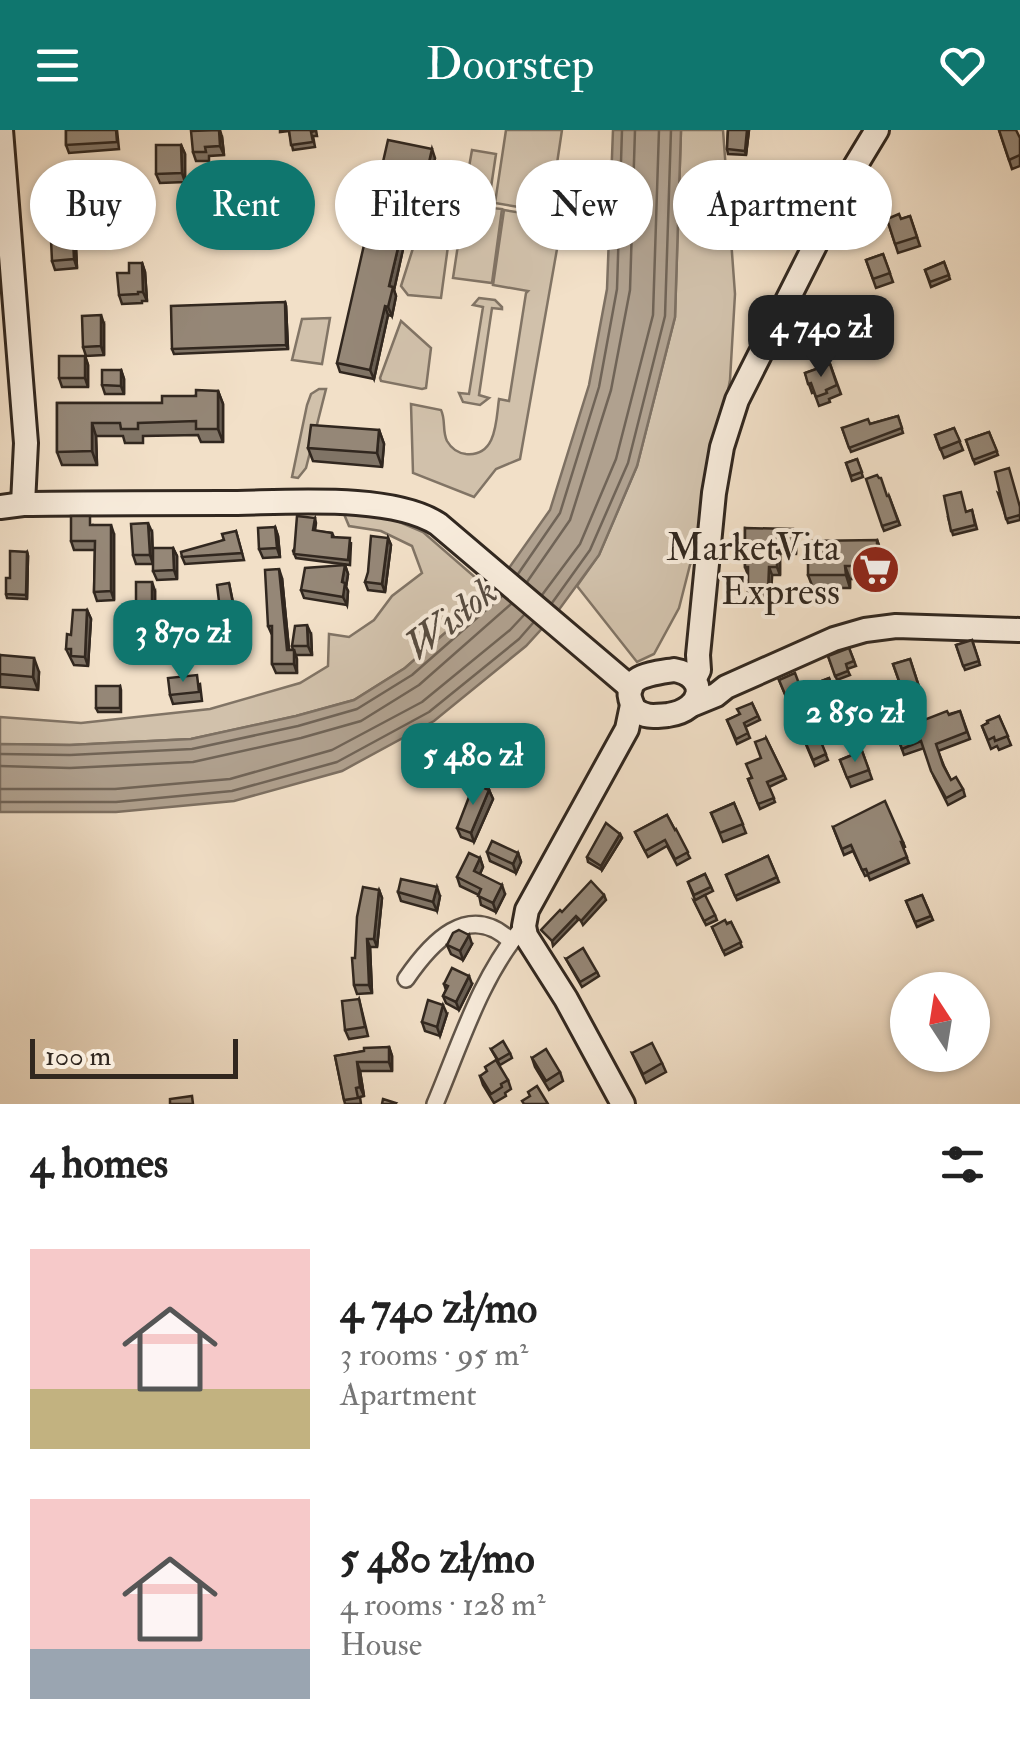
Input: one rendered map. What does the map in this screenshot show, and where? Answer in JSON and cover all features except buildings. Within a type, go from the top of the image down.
[{"type":"street","points":[[1,130],[26,443],[12,505],[282,503],[382,505],[412,510],[426,516],[475,554],[603,666],[634,710]]},
{"type":"street","points":[[634,710],[681,713],[698,655],[714,492],[722,447],[737,400],[877,130]]},
{"type":"street","points":[[435,1104],[483,993],[634,710],[638,678],[644,674],[726,687],[834,639],[865,630],[896,626],[1020,630]]},
{"type":"street","points":[[406,979],[436,942],[457,928],[482,926],[505,936],[517,934]]},
{"type":"street","points":[[517,934],[534,951],[566,999],[623,1104]]},
{"type":"shaded area","points":[[506,130],[562,130],[558,160],[516,160],[516,207],[496,203]]},
{"type":"shaded area","points":[[681,130],[723,130],[725,160],[680,160]]},
{"type":"shaded area","points":[[472,150],[496,154],[495,160],[470,160]]},
{"type":"shaded area","points":[[496,208],[502,209],[492,283],[453,278],[457,250],[496,250]]},
{"type":"shaded area","points":[[504,210],[516,212],[516,250],[557,250],[520,459],[496,469],[474,497],[413,473],[411,404],[441,410],[447,441],[455,450],[476,453],[484,450],[493,436],[499,399],[509,401],[528,291],[493,285]]},
{"type":"shaded area","points":[[412,250],[447,250],[441,298],[408,295],[401,286]]},
{"type":"shaded area","points":[[677,250],[732,250],[735,294],[730,380],[698,548],[679,608],[654,654],[637,662],[577,586],[599,555],[637,466],[675,317]]},
{"type":"shaded area","points":[[479,298],[495,300],[502,307],[492,308],[479,395],[489,398],[480,405],[463,402],[459,393],[469,394],[483,307],[473,305]]},
{"type":"shaded area","points":[[330,318],[322,364],[292,360],[302,319]]},
{"type":"shaded area","points":[[401,321],[431,348],[426,388],[381,381]]},
{"type":"shaded area","points":[[326,389],[306,468],[298,478],[292,477],[307,405],[311,394]]},
{"type":"shaded area","points":[[344,514],[383,515],[423,532],[492,592],[405,668],[354,700],[191,739],[0,744],[0,717],[81,723],[210,709],[300,683],[328,666],[329,634],[349,637],[374,620],[392,596],[422,573],[412,546],[381,531],[349,526]]},
{"type":"water","points":[[613,130],[681,130],[680,160],[673,160],[673,250],[677,250],[675,317],[637,466],[599,555],[558,611],[526,646],[434,721],[342,771],[234,801],[116,812],[0,812],[0,744],[191,739],[354,700],[405,668],[492,592],[550,510],[589,385],[607,289],[608,250],[653,250],[653,160],[612,160]]},
{"type":"place","name":"MarketVita Express","points":[[875,570]]},
{"type":"water label","name":"Wisłok","points":[[451,619]]}]
